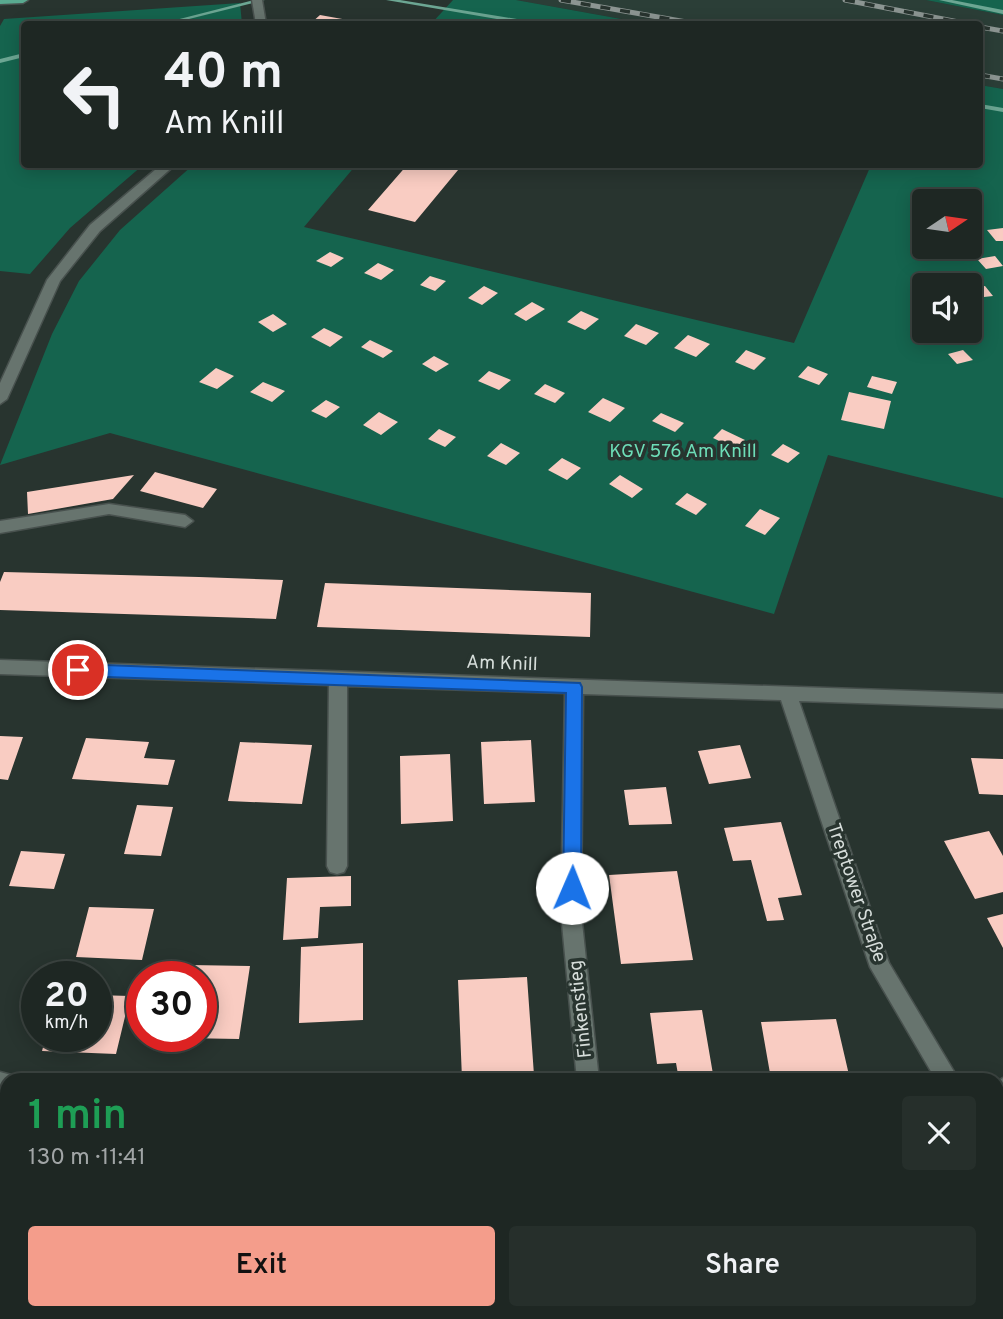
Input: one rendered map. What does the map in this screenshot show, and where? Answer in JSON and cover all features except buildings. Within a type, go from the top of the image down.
[{"type":"main road","points":[[0,1],[23,0]]},
{"type":"street","points":[[258,2],[261,21]]},
{"type":"street","points":[[0,399],[54,280],[95,228],[165,168]]},
{"type":"street","points":[[0,527],[109,509],[185,521]]},
{"type":"street","name":"Am Knill","points":[[0,667],[1003,701]]},
{"type":"street","points":[[337,866],[338,679]]},
{"type":"street","name":"Finkenstieg","points":[[574,687],[572,914],[587,1073]]},
{"type":"street","name":"Treptower Straße","points":[[788,695],[880,967],[944,1073]]},
{"type":"shaded area","points":[[516,0],[926,0],[1003,15],[1003,89],[983,86],[983,21],[632,21]]},
{"type":"green space","points":[[453,0],[516,0],[632,21],[434,21]]},
{"type":"green space","points":[[926,0],[1003,0],[1003,15]]},
{"type":"green space","points":[[240,3],[242,21],[21,21],[21,168],[140,168],[70,228],[30,274],[0,271],[0,26],[4,19]]},
{"type":"green space","name":"KGV 576 Am Knill","points":[[983,86],[1003,89],[1003,498],[828,455],[774,614],[110,433],[0,465],[52,334],[79,281],[120,230],[190,168],[353,168],[304,227],[794,343],[870,168],[983,168]]},
{"type":"waterway","points":[[175,21],[262,0]]},
{"type":"waterway","points":[[389,0],[517,21]]},
{"type":"waterway","points":[[942,0],[1003,12]]},
{"type":"waterway","points":[[0,61],[21,56]]},
{"type":"waterway","points":[[983,107],[1003,110]]},
{"type":"railway","points":[[561,0],[681,21]]},
{"type":"railway","points":[[845,0],[954,21]]},
{"type":"railway","points":[[983,28],[1003,31]]},
{"type":"railway","points":[[983,76],[1003,79]]},
{"type":"route","points":[[78,670],[574,687],[572,888]]}]
